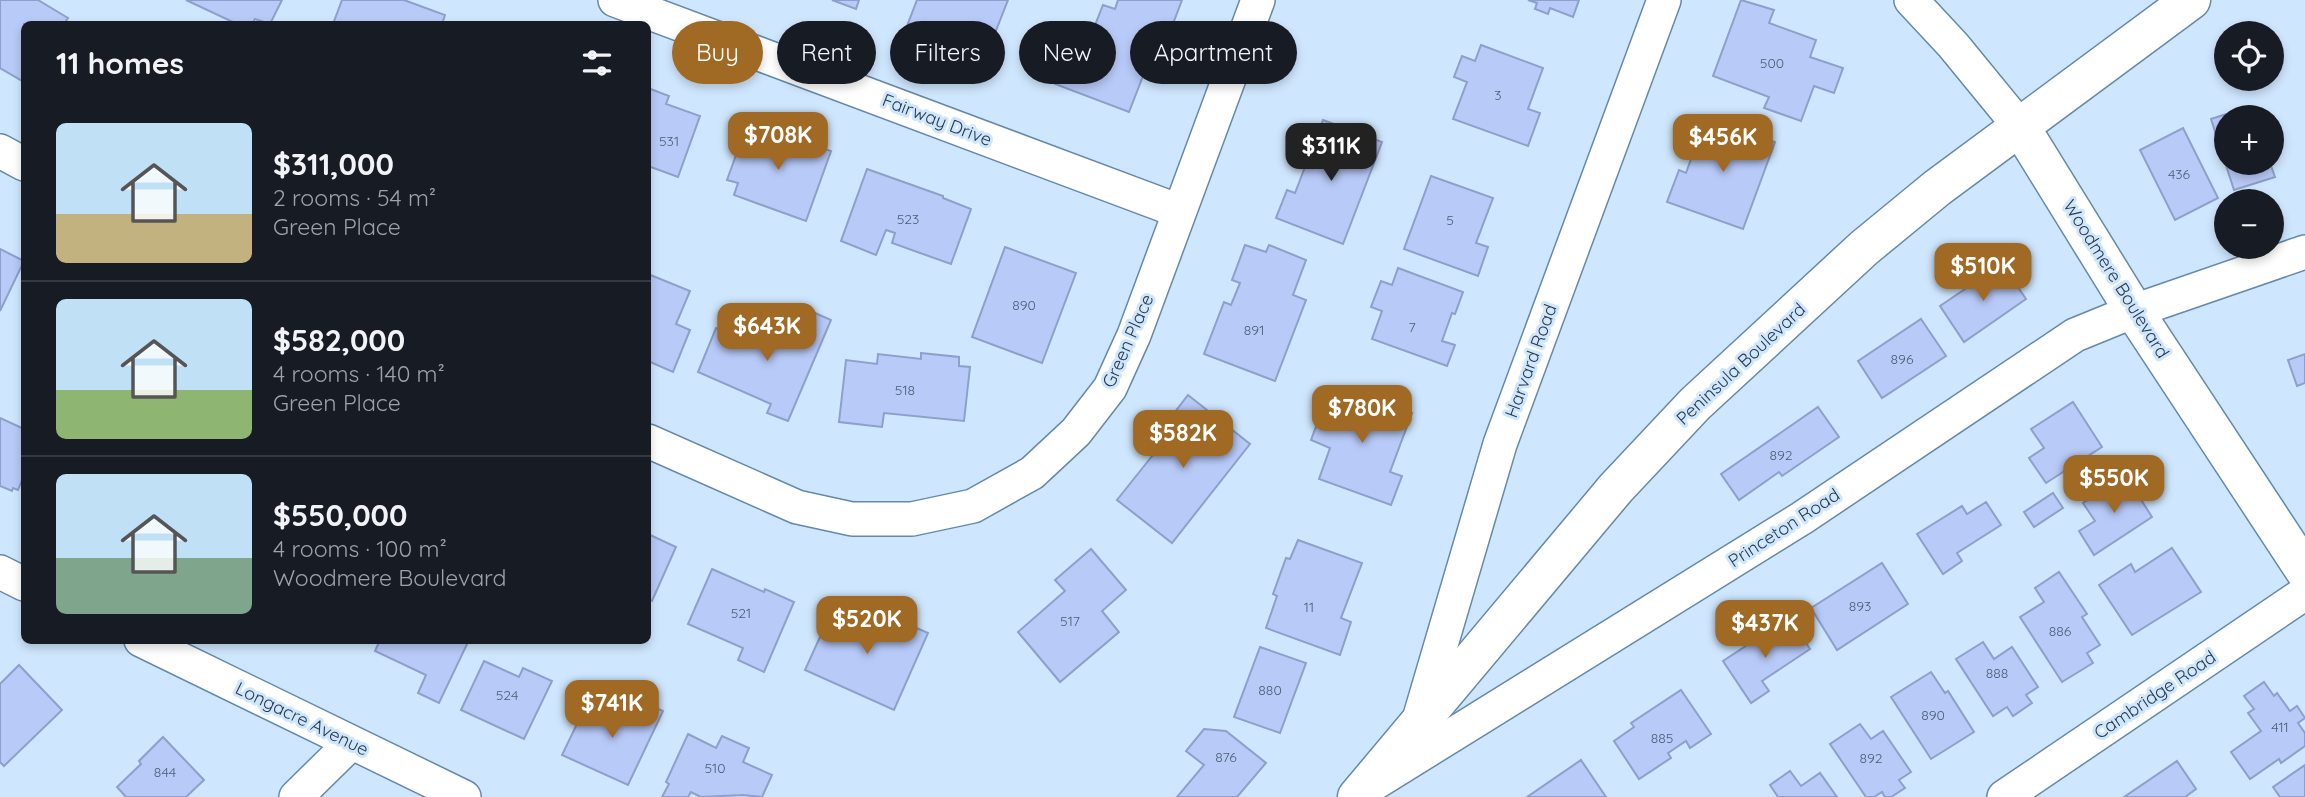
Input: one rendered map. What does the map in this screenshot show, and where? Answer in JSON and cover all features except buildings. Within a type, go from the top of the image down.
[{"type":"main road","name":"Peninsula Boulevard","points":[[1363,795],[1616,488],[1695,404],[1864,248],[1937,188],[2191,0]]},
{"type":"main road","name":"Woodmere Boulevard","points":[[2021,128],[2134,311],[2305,571]]},
{"type":"street","name":"Fairway Drive","points":[[615,0],[1179,211]]},
{"type":"street","name":"Green Place","points":[[651,443],[797,507],[852,519],[912,519],[973,506],[1032,473],[1076,432],[1110,388],[1134,335],[1258,0]]},
{"type":"street","name":"Harvard Road","points":[[1417,728],[1500,444],[1664,0]]},
{"type":"street","name":"Woodmere Boulevard","points":[[1911,0],[1953,45],[2021,128]]},
{"type":"street","points":[[0,151],[21,162]]},
{"type":"street","name":"Princeton Road","points":[[1363,795],[1802,518],[2075,335],[2134,311],[2305,252]]},
{"type":"street","points":[[0,572],[21,582]]},
{"type":"street","name":"Cambridge Road","points":[[2004,797],[2305,593]]},
{"type":"street","name":"Longacre Avenue","points":[[149,644],[464,797]]},
{"type":"street","points":[[296,797],[351,743]]}]
